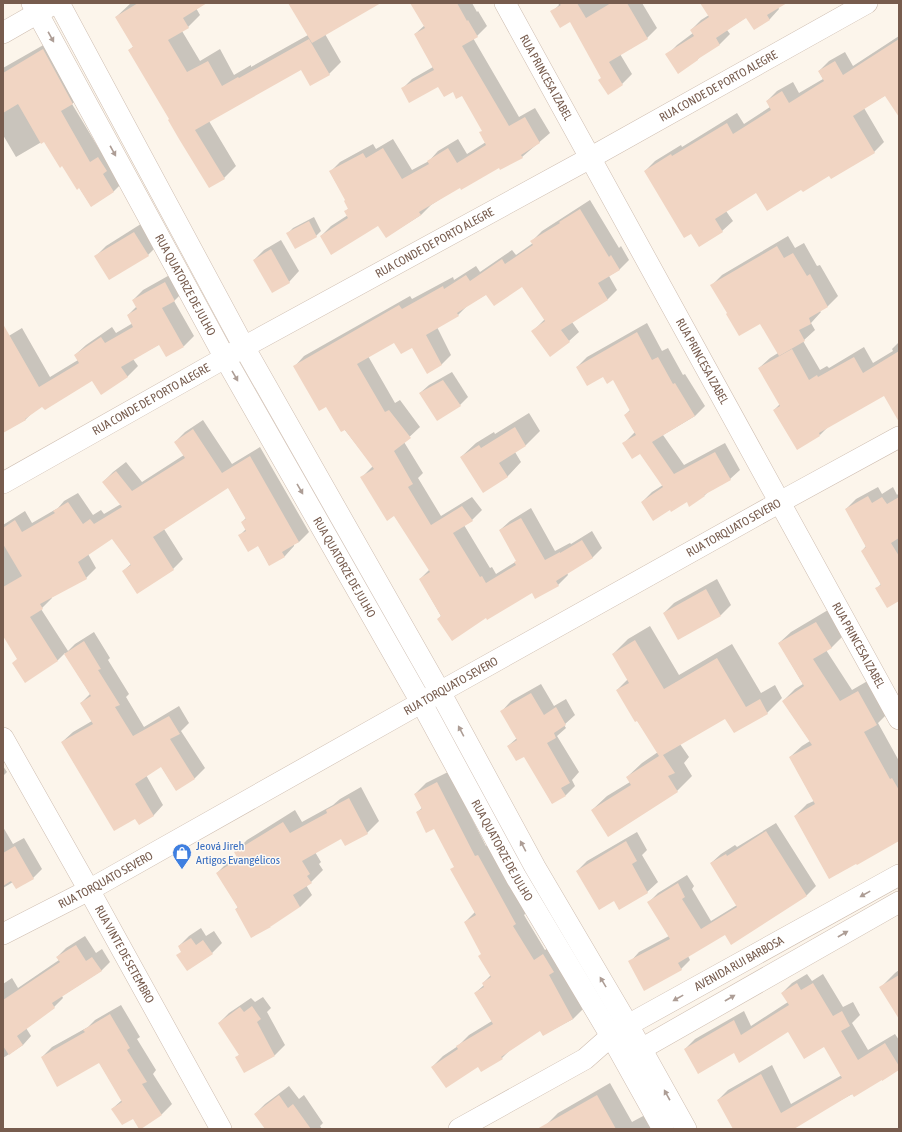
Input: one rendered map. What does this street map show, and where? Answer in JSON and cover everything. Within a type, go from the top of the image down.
[{"type":"street","points":[[3,33],[35,8],[58,3]]},
{"type":"street","name":"RUA QUATORZE DE JULHO","points":[[58,3],[244,347],[440,692],[535,867],[628,1025],[633,1054],[662,1129]]},
{"type":"street","name":"RUA PRINCESA IZABEL","points":[[505,3],[899,719]]},
{"type":"street","name":"RUA CONDE DE PORTO ALEGRE","points":[[3,484],[244,347],[590,158],[867,3]]},
{"type":"street","name":"RUA QUATORZE DE JULHO","points":[[35,8],[225,358],[421,702],[516,877],[611,1036],[633,1054],[686,1129]]},
{"type":"street","points":[[131,184],[150,173]]},
{"type":"street","name":"RUA TORQUATO SEVERO","points":[[3,934],[89,890],[421,702],[899,437]]},
{"type":"street","name":"RUA VINTE DE SETEMBRO","points":[[3,738],[221,1129]]},
{"type":"street","points":[[516,877],[535,867]]},
{"type":"street","name":"AVENIDA RUI BARBOSA","points":[[459,1129],[585,1059],[611,1036],[628,1025],[899,875]]},
{"type":"street","name":"AVENIDA RUI BARBOSA","points":[[585,1059],[633,1054],[899,902]]},
{"type":"building","points":[[138,3],[207,3],[183,18],[189,28],[168,40],[187,72],[208,61],[222,86],[309,39],[330,75],[310,86],[301,70],[195,130],[225,179],[209,188],[128,50],[133,47],[115,17]]},
{"type":"building","points":[[288,3],[381,3],[312,43]]},
{"type":"building","points":[[410,3],[457,3],[478,37],[462,46],[509,126],[525,117],[540,143],[521,155],[523,158],[500,170],[499,168],[461,190],[460,188],[419,212],[421,215],[386,238],[378,226],[331,255],[320,236],[348,218],[344,211],[348,209],[344,201],[345,200],[329,171],[363,153],[366,158],[383,148],[402,179],[429,164],[427,161],[448,148],[457,163],[486,145],[479,132],[482,131],[462,96],[456,99],[453,92],[444,97],[438,87],[409,103],[401,88],[434,70],[414,34],[425,28]]},
{"type":"building","points":[[559,3],[577,3],[586,18],[611,3],[627,3],[648,39],[609,62],[623,85],[608,95],[598,80],[601,78],[570,22],[560,28],[550,11],[561,5]]},
{"type":"building","points":[[700,3],[787,3],[767,15],[770,20],[754,30],[746,18],[716,38],[720,45],[678,74],[665,54],[694,36],[690,30],[709,17]]},
{"type":"building","points":[[899,39],[899,117],[885,96],[853,116],[875,153],[831,179],[829,176],[803,192],[801,190],[767,211],[756,193],[715,219],[723,232],[699,247],[691,234],[684,238],[644,171],[727,123],[733,134],[771,110],[766,101],[782,91],[789,103],[824,81],[818,71],[835,61],[843,75]]},
{"type":"building","points":[[43,49],[73,104],[61,111],[90,162],[98,157],[107,171],[103,174],[114,192],[91,207],[79,188],[77,190],[62,166],[60,168],[44,142],[41,144],[18,104],[3,113],[3,73]]},
{"type":"building","points":[[580,209],[609,257],[611,255],[620,270],[598,283],[608,300],[561,330],[570,342],[550,357],[531,331],[545,321],[522,287],[494,306],[486,295],[457,313],[459,316],[426,335],[442,365],[427,374],[412,348],[401,354],[394,343],[357,364],[385,412],[389,410],[411,438],[394,451],[413,484],[408,487],[431,525],[462,506],[473,521],[453,533],[480,577],[482,576],[486,583],[516,565],[514,562],[516,561],[499,530],[521,518],[545,560],[582,540],[593,558],[556,581],[559,586],[535,599],[532,593],[487,620],[486,618],[452,641],[437,619],[441,616],[419,579],[430,572],[394,516],[387,521],[360,477],[374,469],[345,430],[341,432],[326,407],[319,411],[293,366],[399,305],[402,309],[443,286],[444,289],[466,275],[470,281],[502,259],[505,264],[533,245],[530,241]]},
{"type":"building","points":[[309,221],[317,237],[295,249],[286,233]]},
{"type":"building","points":[[134,232],[149,256],[109,280],[94,256]]},
{"type":"building","points":[[777,246],[784,258],[793,253],[807,276],[810,274],[828,307],[809,318],[811,324],[799,330],[805,341],[779,356],[760,324],[739,336],[710,285]]},
{"type":"building","points":[[271,249],[290,283],[272,293],[253,260]]},
{"type":"building","points":[[165,282],[175,301],[162,308],[184,347],[166,357],[159,345],[121,367],[128,377],[101,395],[92,381],[45,410],[42,407],[25,419],[26,420],[3,433],[3,324],[39,387],[79,363],[74,355],[101,337],[105,343],[133,327],[127,315],[137,309],[132,300]]},
{"type":"building","points":[[637,332],[652,360],[658,357],[673,384],[675,383],[695,416],[652,442],[674,474],[715,452],[731,480],[704,495],[705,496],[689,507],[687,502],[671,512],[670,510],[653,521],[641,502],[663,487],[640,454],[632,459],[622,443],[636,435],[624,415],[630,411],[613,380],[607,384],[603,377],[587,386],[576,367]]},
{"type":"building","points":[[792,349],[809,380],[817,375],[818,377],[854,357],[863,373],[899,351],[899,422],[884,396],[819,433],[820,436],[797,450],[773,410],[780,406],[758,368]]},
{"type":"building","points":[[443,380],[461,406],[437,421],[419,393]]},
{"type":"building","points":[[515,427],[526,446],[499,463],[508,477],[483,493],[460,457],[479,445],[481,448]]},
{"type":"building","points":[[193,429],[222,473],[250,456],[299,542],[282,552],[285,557],[269,566],[258,546],[248,552],[238,535],[246,531],[241,522],[246,519],[228,488],[153,537],[174,570],[137,594],[122,571],[131,565],[112,539],[78,562],[87,579],[40,604],[43,609],[30,617],[58,661],[25,683],[12,663],[17,659],[3,636],[3,587],[22,576],[3,544],[3,528],[15,520],[22,532],[55,513],[53,511],[68,502],[83,524],[90,519],[94,524],[122,507],[102,482],[116,471],[132,491],[185,458],[174,442]]},
{"type":"building","points":[[868,496],[872,503],[882,497],[887,504],[899,497],[899,538],[891,543],[899,556],[899,601],[887,608],[875,588],[881,585],[861,551],[866,547],[845,509]]},
{"type":"building","points":[[706,589],[721,616],[678,640],[663,613]]},
{"type":"building","points":[[816,622],[832,648],[813,659],[840,701],[858,691],[877,725],[864,732],[890,779],[892,778],[899,790],[899,841],[829,879],[794,816],[815,804],[789,757],[812,745],[782,701],[804,686],[778,643]]},
{"type":"building","points":[[635,640],[664,689],[717,658],[746,707],[760,699],[768,714],[734,733],[725,719],[663,755],[675,773],[668,776],[678,792],[608,837],[591,810],[631,785],[626,777],[659,756],[637,721],[635,722],[616,690],[629,683],[612,654]]},
{"type":"building","points":[[84,641],[101,669],[98,670],[120,705],[115,707],[133,736],[169,716],[180,734],[170,739],[195,779],[176,791],[161,767],[135,784],[154,816],[139,825],[135,819],[114,831],[61,742],[93,724],[80,703],[91,696],[64,654]]},
{"type":"building","points":[[531,693],[544,715],[556,707],[566,725],[554,733],[556,738],[547,743],[570,783],[561,788],[566,796],[552,804],[524,757],[516,761],[507,746],[517,740],[500,711]]},
{"type":"building","points":[[437,782],[475,856],[478,855],[516,924],[513,926],[534,960],[543,954],[554,972],[549,975],[573,1019],[543,1036],[540,1031],[501,1057],[503,1059],[481,1072],[478,1067],[446,1088],[431,1067],[458,1049],[456,1046],[493,1024],[474,993],[484,987],[482,983],[491,977],[478,956],[481,954],[464,922],[476,915],[450,869],[454,867],[434,829],[426,833],[416,812],[422,809],[414,794]]},
{"type":"building","points":[[349,798],[368,834],[345,846],[341,839],[302,861],[310,874],[307,876],[312,883],[293,895],[300,907],[271,927],[251,938],[235,909],[238,908],[216,873],[238,859],[234,852],[283,822],[290,833],[327,813],[326,810]]},
{"type":"building","points":[[766,831],[807,896],[731,945],[725,935],[678,963],[682,970],[644,991],[628,961],[670,939],[647,902],[678,883],[685,897],[682,899],[701,929],[737,907],[710,863],[726,854],[727,856]]},
{"type":"building","points":[[626,841],[637,861],[632,864],[648,893],[619,910],[614,901],[599,910],[576,871]]},
{"type":"building","points":[[15,846],[34,879],[16,889],[11,881],[3,886],[3,853]]},
{"type":"building","points":[[191,938],[196,945],[203,940],[213,954],[187,971],[176,955],[181,952],[178,946]]},
{"type":"building","points":[[76,945],[86,961],[92,957],[102,971],[52,1003],[55,1008],[17,1036],[23,1045],[9,1055],[3,1046],[3,1000],[60,962],[56,957]]},
{"type":"building","points":[[899,975],[899,1019],[879,987]]},
{"type":"building","points":[[797,983],[801,990],[813,983],[833,1016],[842,1011],[850,1026],[841,1031],[858,1060],[885,1043],[899,1066],[899,1070],[854,1097],[852,1094],[794,1129],[733,1129],[717,1100],[761,1074],[781,1113],[842,1078],[824,1047],[804,1059],[788,1032],[739,1063],[734,1053],[698,1074],[684,1049],[734,1020],[741,1035],[789,1005],[781,993]]},
{"type":"building","points":[[252,1006],[261,1019],[257,1022],[275,1056],[244,1073],[235,1057],[239,1055],[218,1023],[240,1007],[244,1012]]},
{"type":"building","points":[[110,1014],[130,1048],[127,1050],[147,1082],[142,1084],[162,1115],[141,1129],[139,1129],[133,1119],[122,1125],[111,1109],[122,1102],[99,1063],[57,1087],[41,1057],[85,1032],[83,1030]]},
{"type":"building","points":[[279,1095],[288,1108],[293,1104],[311,1129],[265,1129],[254,1114]]},
{"type":"building","points":[[597,1095],[616,1129],[537,1129]]},
{"type":"place","name":"Jeová Jireh Artigos Evangélicos","points":[[182,870]]}]
